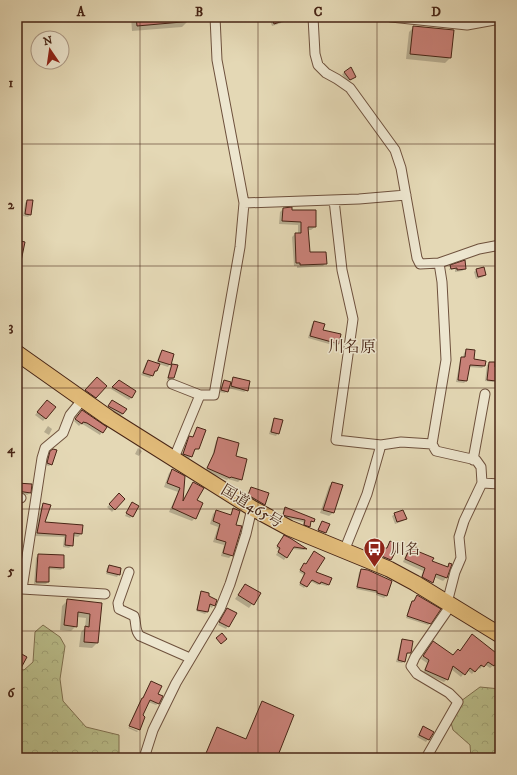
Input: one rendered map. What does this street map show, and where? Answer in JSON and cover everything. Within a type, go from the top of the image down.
[{"type":"highway","name":"国道465号","points":[[17,353],[110,418],[252,508],[289,528],[388,569],[415,583],[500,635]]},
{"type":"street","points":[[172,384],[200,395],[214,395],[240,247],[244,203],[216,60],[215,17]]},
{"type":"street","points":[[313,17],[315,54],[318,65],[326,73],[350,88],[395,150],[401,168],[417,258],[420,264],[439,263],[479,249],[500,245]]},
{"type":"street","points":[[391,17],[467,25],[500,19]]},
{"type":"street","points":[[244,203],[406,196]]},
{"type":"street","points":[[334,200],[342,270],[353,319],[336,440],[381,445],[401,442],[432,444]]},
{"type":"street","points":[[426,758],[458,702],[449,694],[417,674],[411,666],[415,657],[449,604],[455,572],[460,558],[459,537],[464,521],[482,483],[481,467],[476,460],[436,452],[432,444],[446,360],[442,282],[439,263]]},
{"type":"street","points":[[473,460],[485,394]]},
{"type":"street","points":[[174,458],[200,395]]},
{"type":"street","points":[[83,399],[70,416],[63,433],[45,448],[21,573],[22,589],[105,594]]},
{"type":"street","points":[[344,551],[367,494],[381,445]]},
{"type":"street","points":[[482,483],[500,484]]},
{"type":"street","points":[[144,758],[153,730],[176,683],[220,609],[230,584],[246,534],[252,508]]},
{"type":"street","points":[[129,572],[118,603],[119,609],[134,616],[136,621],[135,630],[140,636],[190,658]]},
{"type":"green space","points":[[43,625],[60,637],[65,646],[60,679],[63,701],[86,727],[119,735],[119,758],[17,758],[17,667],[24,670],[33,662],[35,632]]},
{"type":"green space","points":[[480,687],[500,689],[500,758],[471,758],[470,745],[453,730],[450,719],[461,701]]},
{"type":"building","points":[[136,17],[192,17],[193,21],[137,26]]},
{"type":"building","points":[[272,17],[292,17],[292,18],[274,24]]},
{"type":"building","points":[[413,26],[454,30],[451,58],[410,54]]},
{"type":"building","points":[[351,67],[356,77],[350,80],[344,72]]},
{"type":"building","points":[[27,200],[33,200],[31,215],[25,214]]},
{"type":"building","points":[[292,207],[292,210],[316,210],[316,227],[308,227],[310,252],[326,252],[327,264],[300,265],[300,263],[296,263],[295,233],[301,233],[301,222],[282,221],[283,208]]},
{"type":"building","points":[[17,240],[25,242],[20,266],[17,266]]},
{"type":"building","points":[[465,260],[466,269],[451,269],[450,265]]},
{"type":"building","points":[[484,267],[486,275],[478,277],[476,269]]},
{"type":"building","points":[[314,321],[325,324],[323,330],[341,334],[339,344],[310,336]]},
{"type":"building","points":[[466,349],[475,350],[474,359],[486,361],[485,366],[470,365],[467,381],[458,380],[461,357],[465,357]]},
{"type":"building","points":[[162,350],[174,354],[171,365],[158,361]]},
{"type":"building","points":[[148,360],[160,364],[153,376],[143,373]]},
{"type":"building","points":[[489,362],[495,362],[495,367],[498,367],[496,381],[487,380]]},
{"type":"building","points":[[172,364],[178,365],[174,378],[168,378]]},
{"type":"building","points":[[97,377],[107,386],[96,398],[85,390]]},
{"type":"building","points":[[233,377],[250,381],[248,391],[231,386]]},
{"type":"building","points":[[119,380],[136,391],[132,398],[112,387]]},
{"type":"building","points":[[224,380],[231,382],[228,392],[221,390]]},
{"type":"building","points":[[47,400],[56,407],[46,419],[37,412]]},
{"type":"building","points":[[112,400],[127,409],[123,414],[108,406]]},
{"type":"building","points":[[82,410],[107,427],[103,433],[87,423],[83,422],[82,424],[75,419]]},
{"type":"building","points":[[274,418],[283,420],[279,434],[271,432]]},
{"type":"building","points":[[197,427],[206,430],[199,449],[195,449],[192,457],[183,454],[189,436],[193,437]]},
{"type":"building","points":[[218,437],[239,443],[236,456],[247,459],[242,480],[230,478],[207,468],[214,453]]},
{"type":"building","points":[[53,449],[57,450],[52,465],[47,463],[50,451]]},
{"type":"building","points":[[172,469],[185,476],[183,501],[193,482],[204,488],[197,500],[203,503],[196,519],[172,508],[180,488],[167,483]]},
{"type":"building","points":[[332,482],[343,485],[334,513],[323,510]]},
{"type":"building","points":[[17,483],[32,484],[31,493],[17,491]]},
{"type":"building","points":[[251,487],[269,493],[265,505],[248,495]]},
{"type":"building","points":[[119,493],[125,499],[115,510],[109,504]]},
{"type":"building","points":[[132,502],[139,506],[133,517],[126,513]]},
{"type":"building","points":[[43,503],[51,505],[45,522],[83,525],[82,534],[74,533],[73,546],[65,545],[66,535],[37,533]]},
{"type":"building","points":[[285,507],[315,519],[314,522],[311,521],[310,527],[304,525],[305,520],[283,515]]},
{"type":"building","points":[[233,508],[240,511],[236,525],[242,526],[233,556],[223,553],[226,542],[216,539],[220,524],[213,521],[216,510],[231,515]]},
{"type":"building","points":[[403,510],[407,519],[397,522],[394,513]]},
{"type":"building","points":[[322,521],[330,524],[326,533],[318,530]]},
{"type":"building","points":[[284,535],[307,549],[294,547],[287,558],[278,552],[280,548],[277,546]]},
{"type":"building","points":[[390,541],[399,545],[391,560],[379,555],[378,549],[387,548]]},
{"type":"building","points":[[411,545],[418,548],[417,551],[434,558],[432,561],[448,567],[449,563],[452,564],[447,578],[436,574],[433,583],[422,577],[425,568],[405,559]]},
{"type":"building","points":[[314,551],[325,558],[316,572],[332,578],[329,585],[321,582],[320,584],[312,580],[307,587],[300,583],[305,573],[300,570],[304,563],[306,564]]},
{"type":"building","points":[[38,554],[64,555],[64,568],[49,567],[49,582],[36,582]]},
{"type":"building","points":[[109,565],[121,568],[120,575],[107,572]]},
{"type":"building","points":[[361,569],[368,570],[392,581],[387,596],[377,593],[377,591],[357,587]]},
{"type":"building","points":[[245,584],[261,593],[254,605],[238,595]]},
{"type":"building","points":[[201,591],[209,593],[209,596],[217,600],[215,606],[210,604],[208,612],[197,610]]},
{"type":"building","points":[[417,595],[441,609],[431,624],[407,616],[412,601],[414,601]]},
{"type":"building","points":[[67,599],[102,603],[98,643],[84,642],[85,626],[89,627],[90,614],[78,612],[77,627],[64,625]]},
{"type":"building","points":[[227,608],[237,613],[229,627],[219,622]]},
{"type":"building","points":[[222,633],[227,639],[221,644],[216,638]]},
{"type":"building","points":[[472,634],[500,656],[500,664],[497,662],[494,666],[488,662],[484,667],[481,665],[475,672],[470,668],[465,675],[453,666],[448,680],[425,670],[429,660],[423,656],[433,641],[453,655],[458,649],[460,651]]},
{"type":"building","points":[[402,639],[413,641],[411,653],[407,653],[405,662],[398,660]]},
{"type":"building","points":[[20,653],[27,657],[21,668],[17,665],[17,658]]},
{"type":"building","points":[[151,681],[162,686],[158,694],[163,696],[159,704],[150,700],[143,715],[145,717],[140,730],[129,726]]},
{"type":"building","points":[[262,701],[294,715],[277,758],[204,758],[217,727],[246,739]]},
{"type":"building","points":[[423,726],[434,732],[429,740],[419,735]]},
{"type":"place","name":"川名","points":[[375,568]]},
{"type":"district","name":"川名原","points":[[352,346]]}]
